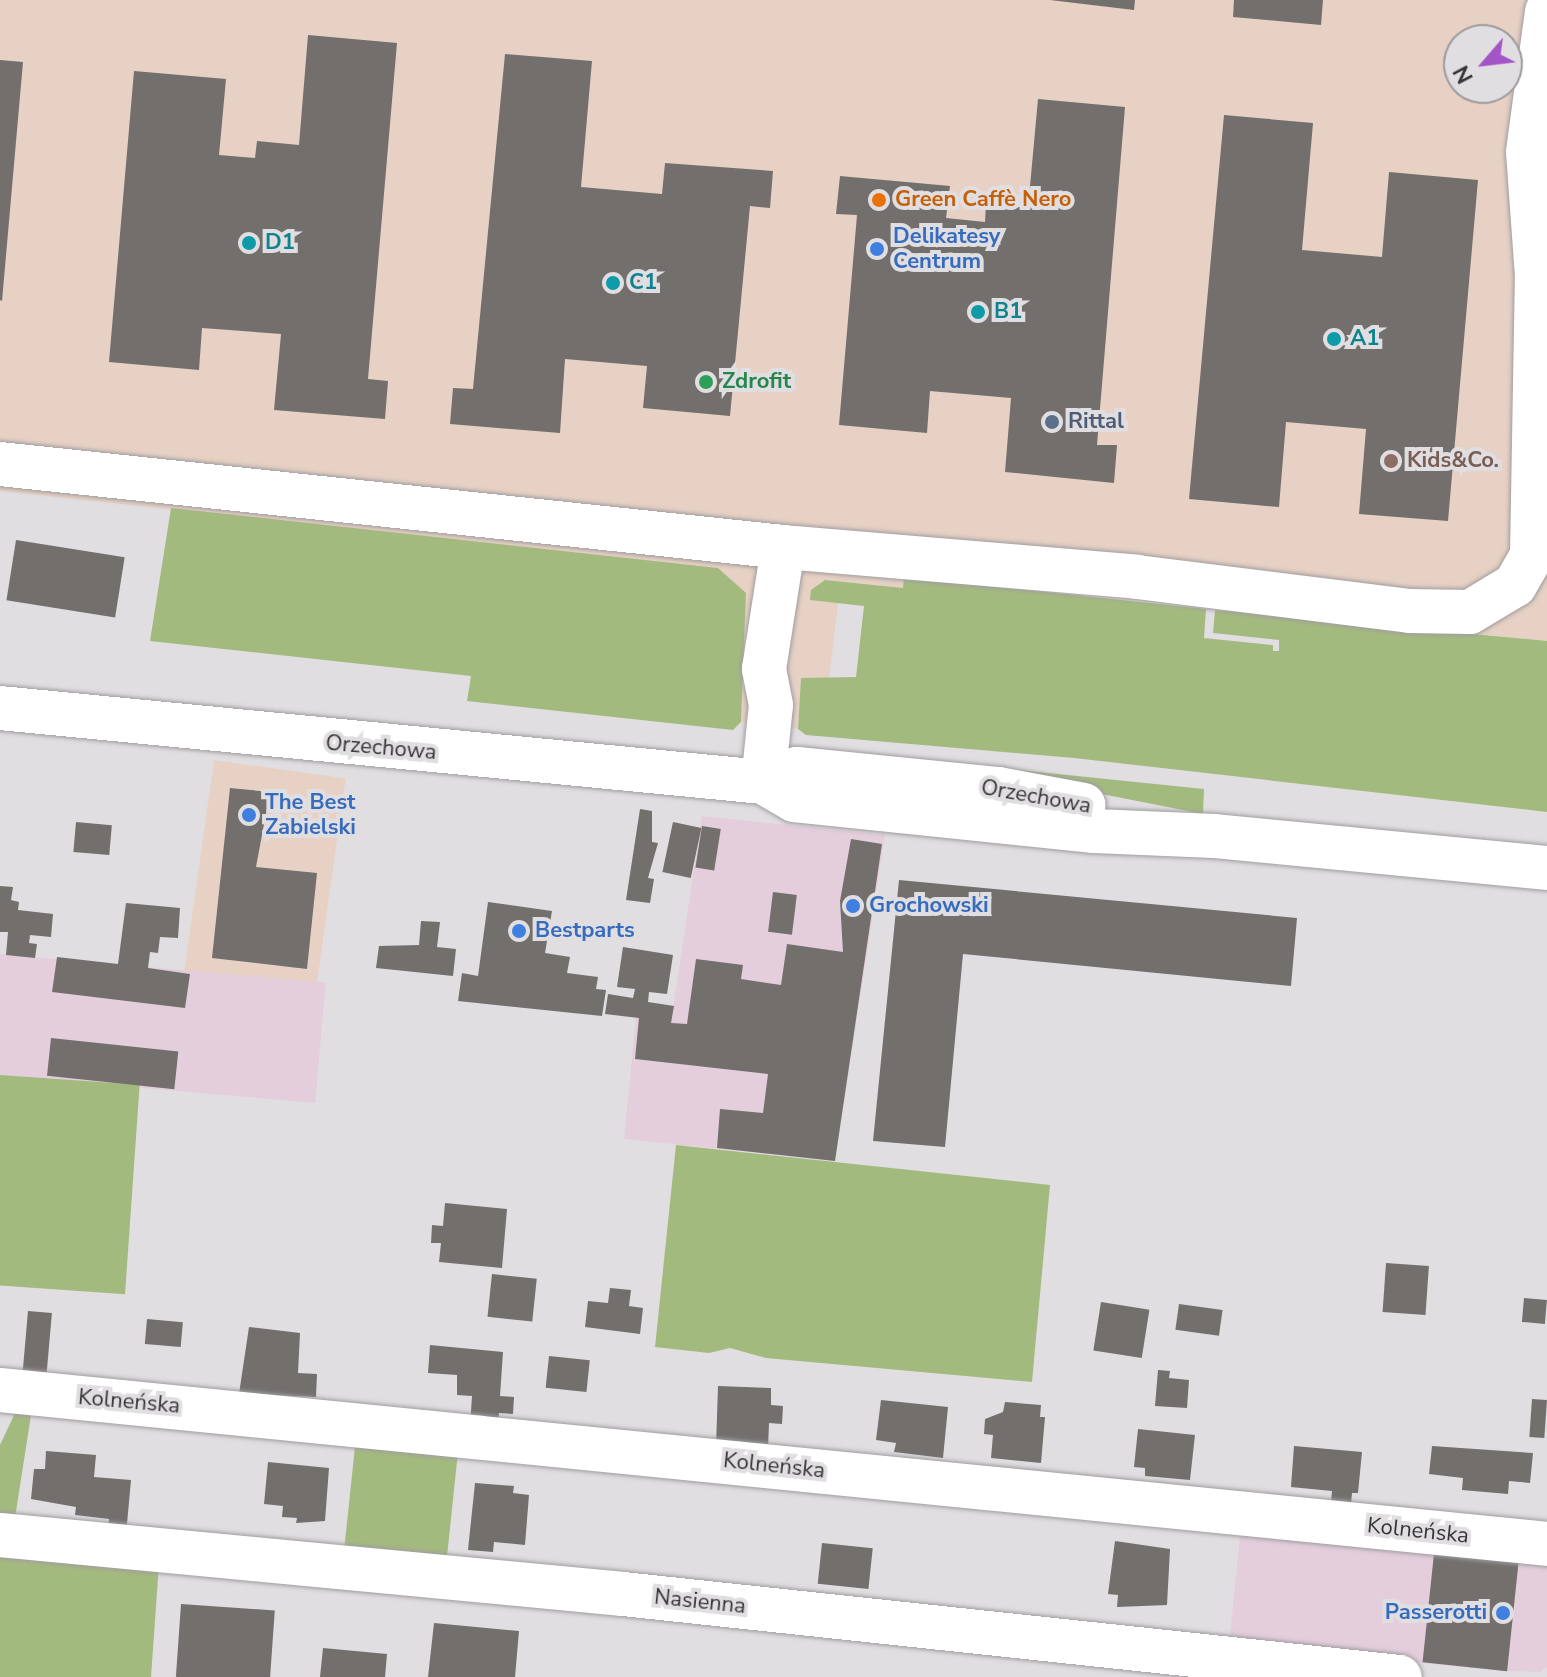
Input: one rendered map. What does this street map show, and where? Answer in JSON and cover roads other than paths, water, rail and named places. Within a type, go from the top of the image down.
[{"type":"street","points":[[0,464],[781,566],[1137,577],[1410,611],[1470,612],[1496,601],[1515,585],[1532,556],[1537,277],[1528,152],[1541,90],[1547,11]]},
{"type":"street","points":[[763,782],[771,705],[764,669],[770,604],[781,566]]},
{"type":"street","name":"Orzechowa","points":[[0,708],[763,782],[797,769],[999,789],[1214,836],[1547,868]]},
{"type":"street","name":"Kolneńska","points":[[0,1390],[1547,1544]]},
{"type":"street","name":"Nasienna","points":[[0,1535],[654,1597],[1400,1677]]},
{"type":"place","name":"Green Caffè Nero","points":[[879,200]]},
{"type":"place","name":"D1","points":[[249,243]]},
{"type":"place","name":"Delikatesy Centrum","points":[[877,249]]},
{"type":"place","name":"C1","points":[[613,283]]},
{"type":"place","name":"B1","points":[[978,312]]},
{"type":"place","name":"A1","points":[[1334,339]]},
{"type":"place","name":"Zdrofit","points":[[706,382]]},
{"type":"place","name":"Rittal","points":[[1052,422]]},
{"type":"place","name":"Kids&Co.","points":[[1391,461]]},
{"type":"place","name":"The Best Zabielski","points":[[249,815]]},
{"type":"place","name":"Grochowski","points":[[853,906]]},
{"type":"place","name":"Bestparts","points":[[519,931]]},
{"type":"place","name":"Passerotti","points":[[1503,1613]]}]
